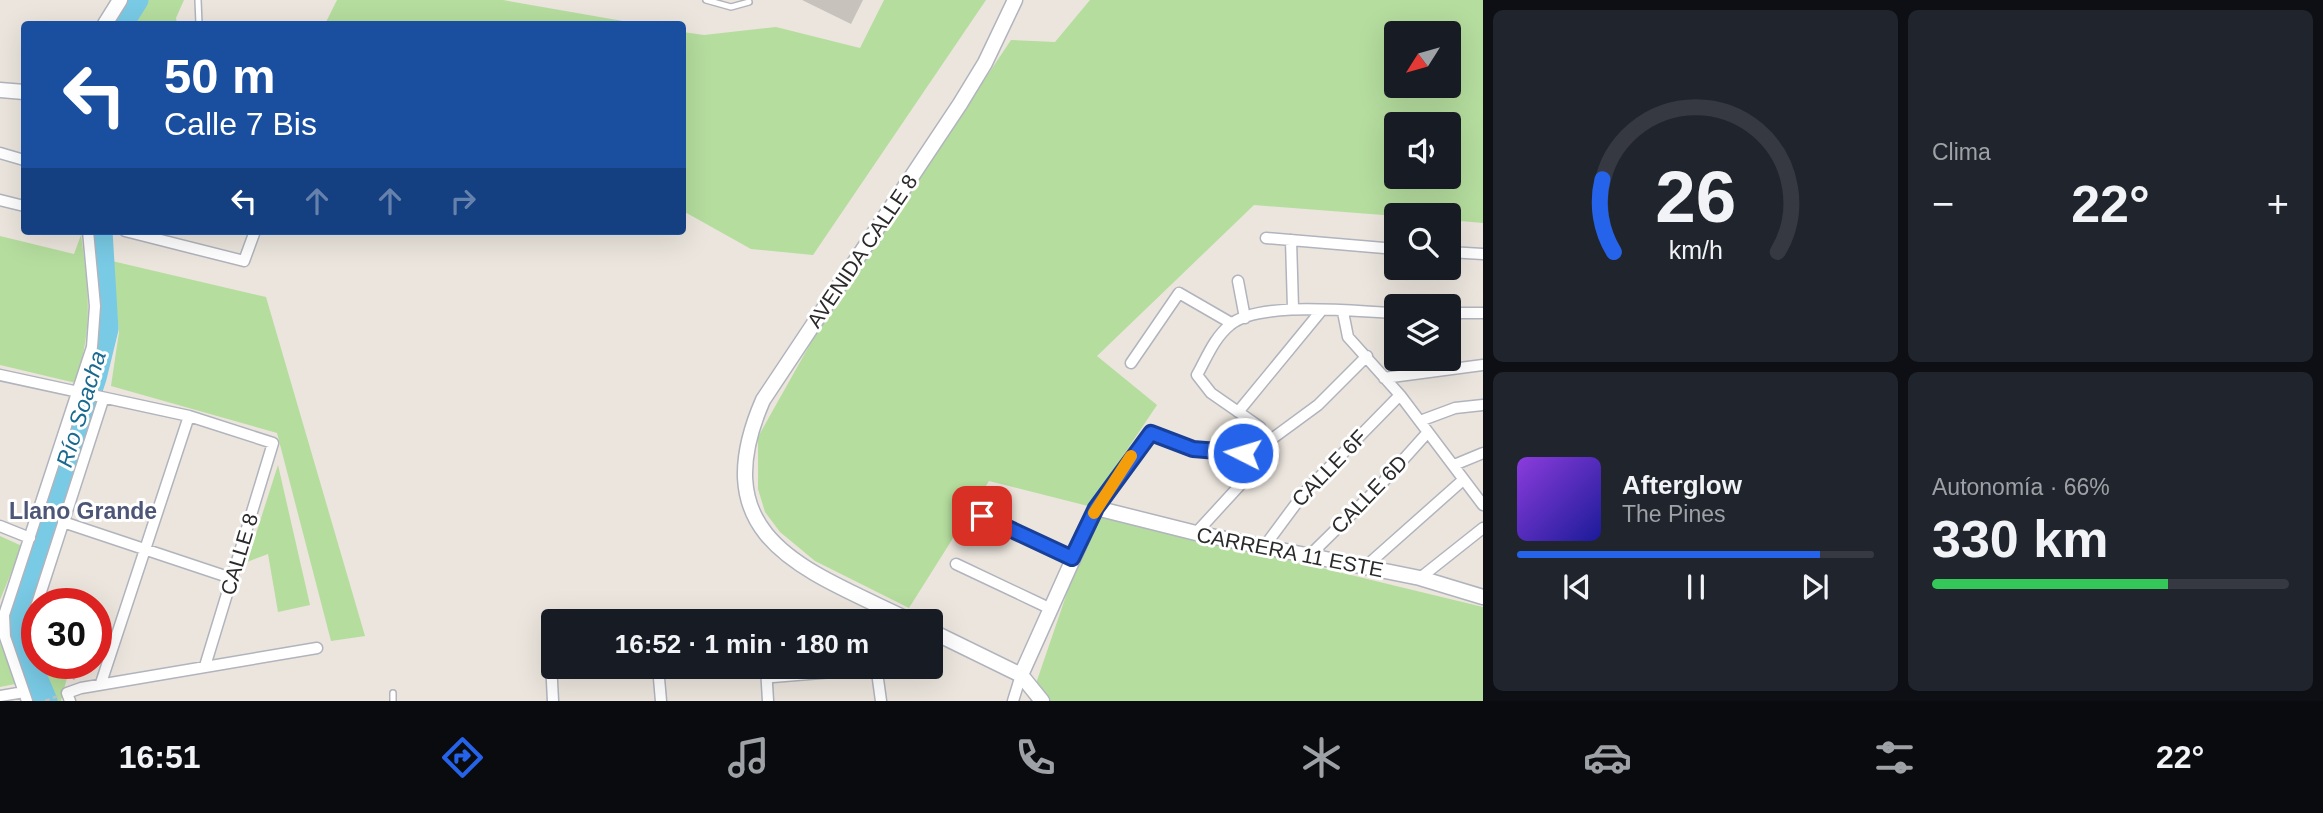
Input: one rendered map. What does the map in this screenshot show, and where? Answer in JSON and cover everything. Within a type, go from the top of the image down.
[{"type":"main road","points":[[107,21],[120,0]]},
{"type":"main road","name":"AVENIDA CALLE 8","points":[[887,609],[824,578],[776,547],[750,510],[743,471],[749,434],[763,400],[960,104],[985,63],[1015,0]]},
{"type":"main road","points":[[0,90],[21,92]]},
{"type":"main road","points":[[1021,675],[1096,508]]},
{"type":"main road","name":"CARRERA 11 ESTE","points":[[1096,508],[1196,533],[1420,578],[1483,597]]},
{"type":"main road","points":[[943,637],[1021,675],[1042,701]]},
{"type":"street","points":[[0,153],[21,159]]},
{"type":"street","points":[[0,200],[21,205]]},
{"type":"street","points":[[0,696],[25,697],[5,636],[4,615],[79,394],[92,347],[95,306],[89,235]]},
{"type":"street","points":[[141,235],[244,261],[254,235]]},
{"type":"street","points":[[1266,238],[1384,248]]},
{"type":"street","points":[[1291,240],[1293,308]]},
{"type":"street","points":[[1461,253],[1483,254]]},
{"type":"street","points":[[1238,281],[1245,318]]},
{"type":"street","points":[[1131,363],[1179,293],[1231,323]]},
{"type":"street","points":[[1265,452],[1261,427],[1211,393],[1197,375],[1214,342],[1231,323],[1293,308],[1384,313]]},
{"type":"street","points":[[1238,412],[1321,311]]},
{"type":"street","points":[[1343,312],[1348,337],[1400,394],[1483,505]]},
{"type":"street","points":[[1461,313],[1483,313]]},
{"type":"street","points":[[1196,533],[1265,452],[1273,438],[1318,405],[1367,356]]},
{"type":"street","points":[[1384,378],[1483,365]]},
{"type":"street","points":[[0,375],[100,399],[189,416],[101,683]]},
{"type":"street","name":"CALLE 6F","points":[[1264,547],[1304,493],[1400,394]]},
{"type":"street","points":[[42,588],[100,399]]},
{"type":"street","points":[[1420,421],[1455,408],[1483,405]]},
{"type":"street","name":"CALLE 8","points":[[189,416],[272,443],[205,666]]},
{"type":"street","name":"CALLE 6D","points":[[1308,556],[1376,490],[1428,432]]},
{"type":"street","points":[[1096,508],[1145,437],[1151,433],[1193,449],[1265,452]]},
{"type":"street","points":[[1454,465],[1483,453]]},
{"type":"street","points":[[1365,566],[1463,480]]},
{"type":"street","points":[[982,516],[1072,558]]},
{"type":"street","points":[[63,522],[231,578]]},
{"type":"street","points":[[0,526],[30,538]]},
{"type":"street","points":[[1420,578],[1483,528]]},
{"type":"street","points":[[956,564],[1049,608]]},
{"type":"street","points":[[66,696],[81,688],[101,683],[317,648]]},
{"type":"street","points":[[1013,701],[1021,675]]},
{"type":"street","points":[[552,679],[553,701]]},
{"type":"street","points":[[659,679],[661,701]]},
{"type":"street","points":[[878,679],[881,701]]},
{"type":"street","points":[[766,680],[768,701]]},
{"type":"lane","points":[[198,0],[199,21]]},
{"type":"lane","points":[[706,0],[731,6],[749,2]]},
{"type":"lane","points":[[766,680],[778,679]]},
{"type":"lane","points":[[393,693],[393,701]]},
{"type":"path","points":[[73,679],[81,688]]},
{"type":"path","points":[[45,701],[66,696]]},
{"type":"green space","points":[[143,0],[184,0],[176,21],[130,21]]},
{"type":"green space","points":[[337,0],[503,0],[623,21],[326,21]]},
{"type":"green space","points":[[884,0],[986,0],[813,255],[751,249],[686,213],[686,32],[704,35],[776,27],[860,48]]},
{"type":"green space","points":[[1090,0],[1483,0],[1483,223],[1461,221],[1461,203],[1384,203],[1384,215],[1254,205],[1097,356],[1157,405],[1096,496],[1102,515],[1483,607],[1483,701],[1030,701],[1096,508],[989,481],[909,608],[815,561],[780,532],[765,512],[758,489],[758,437],[827,314],[1011,40],[1055,42]]},
{"type":"green space","points":[[81,235],[88,309],[85,343],[76,383],[0,365],[0,236],[74,254]]},
{"type":"green space","points":[[94,235],[109,235],[115,330],[100,400],[39,588],[21,588],[83,395],[98,326]]},
{"type":"green space","points":[[112,261],[266,297],[365,636],[331,641],[277,433],[111,386],[119,332]]},
{"type":"green space","points":[[278,465],[310,605],[278,612],[268,554],[247,562]]},
{"type":"green space","points":[[0,536],[22,546],[0,600]]},
{"type":"green space","points":[[21,589],[21,660],[13,639],[12,617]]},
{"type":"green space","points":[[0,642],[15,684],[0,687]]},
{"type":"green space","points":[[28,679],[67,679],[61,701],[37,701]]},
{"type":"building","points":[[802,0],[863,0],[851,24]]},
{"type":"waterway","name":"Río Soacha","points":[[124,21],[137,0]]},
{"type":"waterway","name":"Río Soacha","points":[[46,701],[15,628],[16,618],[95,378],[107,329],[101,235]]},
{"type":"slow traffic","points":[[1094,513],[1131,456]]},
{"type":"district","name":"Llano Grande","points":[[83,511]]},
{"type":"route","points":[[982,516],[1072,558],[1096,508],[1145,437],[1151,433],[1193,449],[1243,453]]}]
